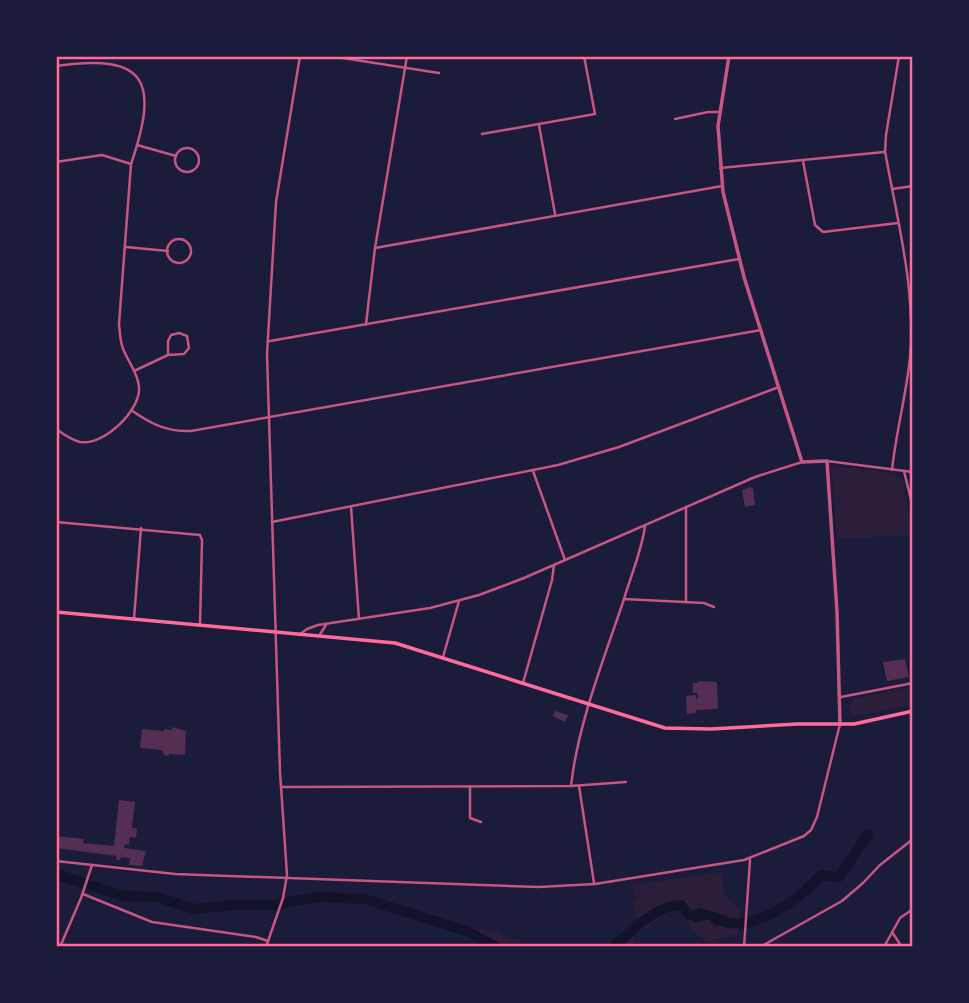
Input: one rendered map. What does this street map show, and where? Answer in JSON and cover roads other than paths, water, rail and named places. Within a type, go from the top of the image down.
[{"type":"main road","points":[[56,612],[395,643],[646,723],[673,729],[855,724],[913,712]]},
{"type":"street","points":[[86,62],[88,56]]},
{"type":"street","points":[[265,947],[284,895],[286,878],[268,418],[268,341],[276,202],[300,56]]},
{"type":"street","points":[[330,56],[439,73]]},
{"type":"street","points":[[366,324],[375,248],[407,56]]},
{"type":"street","points":[[482,134],[596,114],[584,56]]},
{"type":"street","points":[[729,56],[719,112],[722,186],[739,258],[802,462]]},
{"type":"street","points":[[892,470],[910,345],[910,291],[885,151],[899,56]]},
{"type":"street","points":[[56,66],[86,62],[118,65],[129,70],[138,79],[146,100],[131,164],[120,338],[139,389],[137,400],[109,434],[91,441],[72,439],[56,429]]},
{"type":"street","points":[[675,118],[708,111],[719,112]]},
{"type":"street","points":[[539,125],[555,214]]},
{"type":"street","points":[[137,145],[176,156]]},
{"type":"street","points":[[189,148],[199,155],[199,163],[195,170],[183,171],[177,167],[176,156],[181,149],[189,148]]},
{"type":"street","points":[[720,168],[885,151]]},
{"type":"street","points":[[56,162],[102,155],[131,164]]},
{"type":"street","points":[[803,161],[818,230],[823,232],[898,223]]},
{"type":"street","points":[[375,248],[722,186]]},
{"type":"street","points":[[891,189],[913,186]]},
{"type":"street","points":[[178,240],[186,241],[191,251],[189,258],[179,263],[170,258],[168,251],[171,243],[178,240]]},
{"type":"street","points":[[124,247],[168,251]]},
{"type":"street","points":[[268,341],[739,258]]},
{"type":"street","points":[[131,410],[157,426],[180,431],[268,418],[761,330]]},
{"type":"street","points":[[134,371],[168,355],[184,354],[189,348],[187,336],[179,333],[171,335],[167,341],[168,355]]},
{"type":"street","points":[[272,522],[532,471],[619,447],[779,387]]},
{"type":"street","points":[[56,861],[175,874],[507,887],[595,884],[750,859],[798,839],[811,830],[817,817],[840,724],[841,696],[827,461]]},
{"type":"street","points":[[299,636],[309,628],[458,601],[495,589],[770,471],[802,462],[827,461],[913,472]]},
{"type":"street","points":[[532,471],[565,560]]},
{"type":"street","points":[[904,471],[913,508]]},
{"type":"street","points":[[351,506],[359,619]]},
{"type":"street","points":[[686,507],[686,602]]},
{"type":"street","points":[[56,522],[141,528],[201,536],[201,626]]},
{"type":"street","points":[[571,786],[575,758],[593,689],[624,599],[645,526]]},
{"type":"street","points":[[134,620],[141,528]]},
{"type":"street","points":[[523,683],[554,565]]},
{"type":"street","points":[[624,599],[706,603],[714,607]]},
{"type":"street","points":[[443,657],[458,601]]},
{"type":"street","points":[[318,637],[326,625]]},
{"type":"street","points":[[841,696],[913,683]]},
{"type":"street","points":[[281,787],[579,786],[626,782]]},
{"type":"street","points":[[579,786],[595,884]]},
{"type":"street","points":[[470,787],[470,817],[481,822]]},
{"type":"street","points":[[760,947],[842,901],[880,865],[913,839]]},
{"type":"street","points":[[744,947],[750,859]]},
{"type":"street","points":[[60,947],[92,866]]},
{"type":"street","points":[[83,894],[155,923],[268,941]]},
{"type":"street","points":[[884,947],[902,916],[913,909]]},
{"type":"street","points":[[892,932],[902,947]]},
{"type":"waterway","points":[[717,919],[730,923],[759,919],[774,913],[800,895],[821,875],[839,877],[868,834]]},
{"type":"waterway","points":[[56,874],[123,896],[157,897],[194,909],[274,905],[316,897],[365,899],[469,932],[496,947]]},
{"type":"waterway","points":[[612,947],[652,915],[671,906],[681,905],[688,915],[703,915]]}]
